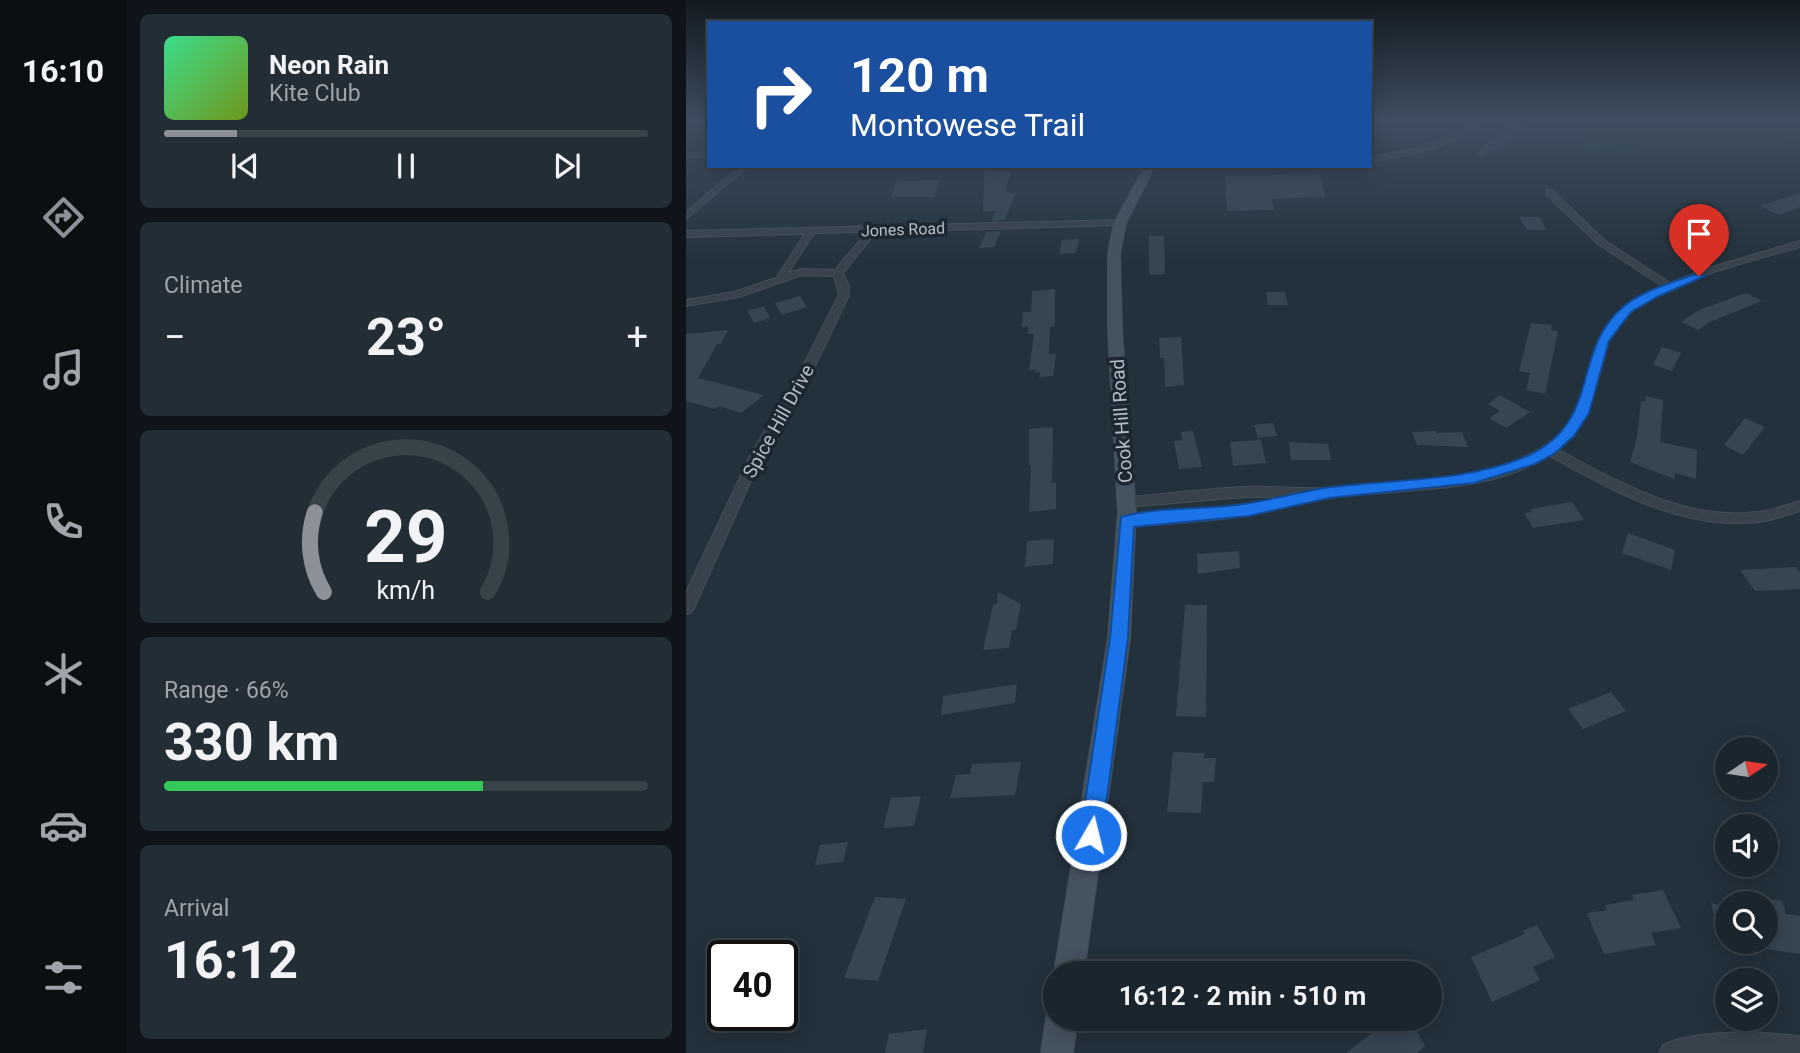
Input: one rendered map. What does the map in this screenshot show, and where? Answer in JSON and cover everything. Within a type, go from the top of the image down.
[{"type":"street","points":[[686,216],[742,168]]},
{"type":"street","name":"Cook Hill Road","points":[[1071,961],[1119,638],[1127,512],[1114,321],[1114,253],[1121,223],[1149,168]]},
{"type":"street","points":[[1549,192],[1601,242],[1670,287]]},
{"type":"street","name":"Jones Road","points":[[686,234],[1121,223]]},
{"type":"street","points":[[686,303],[736,295],[801,272],[838,273],[872,231]]},
{"type":"street","points":[[780,279],[810,232]]},
{"type":"street","points":[[1127,512],[1249,510],[1329,493],[1474,478],[1501,472],[1549,450],[1569,433],[1589,398],[1597,357],[1610,329],[1627,310],[1670,287],[1800,244]]},
{"type":"street","name":"Spice Hill Drive","points":[[686,608],[758,452],[806,372],[844,295],[844,284],[838,273]]},
{"type":"street","points":[[1549,450],[1627,493],[1687,512],[1751,518],[1771,516],[1800,506]]},
{"type":"street","points":[[1057,1053],[1060,1031]]},
{"type":"street","points":[[1671,1053],[1701,1046],[1800,1048]]},
{"type":"building","points":[[985,169],[1012,169],[1005,190],[1015,194],[1005,220],[991,221],[995,211],[983,211]]},
{"type":"building","points":[[1320,174],[1325,197],[1272,199],[1274,210],[1227,211],[1225,176]]},
{"type":"building","points":[[940,180],[933,197],[891,197],[897,181]]},
{"type":"building","points":[[1800,193],[1800,207],[1779,215],[1760,206]]},
{"type":"building","points":[[1519,217],[1539,217],[1547,230],[1527,230]]},
{"type":"building","points":[[1001,231],[994,247],[979,248],[986,232]]},
{"type":"building","points":[[1149,236],[1164,236],[1165,274],[1151,275],[1149,272]]},
{"type":"building","points":[[1079,239],[1076,253],[1059,254],[1062,240]]},
{"type":"building","points":[[1055,289],[1055,326],[1050,327],[1049,354],[1056,354],[1053,376],[1039,377],[1040,372],[1029,370],[1034,334],[1028,334],[1028,326],[1022,327],[1023,312],[1031,312],[1032,291]]},
{"type":"building","points":[[1266,292],[1285,292],[1288,305],[1268,305]]},
{"type":"building","points":[[1746,293],[1762,301],[1710,322],[1698,330],[1681,322],[1699,310]]},
{"type":"building","points":[[800,296],[807,307],[782,315],[775,303]]},
{"type":"building","points":[[764,306],[770,318],[754,323],[747,311]]},
{"type":"building","points":[[1531,323],[1552,325],[1551,330],[1558,331],[1545,394],[1526,390],[1530,373],[1519,371]]},
{"type":"building","points":[[728,330],[698,378],[764,395],[741,413],[719,406],[714,409],[686,401],[686,334]]},
{"type":"building","points":[[1181,337],[1184,385],[1165,387],[1164,358],[1160,358],[1159,338]]},
{"type":"building","points":[[1662,347],[1681,353],[1672,371],[1653,365]]},
{"type":"building","points":[[1500,395],[1530,412],[1506,428],[1489,418],[1500,411],[1488,404]]},
{"type":"building","points":[[1646,396],[1663,400],[1660,442],[1697,450],[1696,479],[1675,473],[1674,479],[1630,462],[1637,437],[1641,401],[1645,402]]},
{"type":"building","points":[[1745,418],[1765,427],[1743,455],[1724,445]]},
{"type":"building","points":[[1273,423],[1277,436],[1258,438],[1254,425]]},
{"type":"building","points":[[1053,427],[1052,483],[1056,482],[1056,509],[1029,512],[1029,429]]},
{"type":"building","points":[[1193,431],[1202,467],[1179,469],[1174,441],[1182,440],[1181,432]]},
{"type":"building","points":[[1412,432],[1462,432],[1468,447],[1417,445]]},
{"type":"building","points":[[1261,440],[1266,463],[1233,466],[1230,442]]},
{"type":"building","points":[[1289,442],[1328,444],[1331,460],[1291,460]]},
{"type":"building","points":[[1572,502],[1584,520],[1533,528],[1524,513],[1532,512],[1530,509]]},
{"type":"building","points":[[1628,533],[1675,550],[1671,570],[1622,553]]},
{"type":"building","points":[[1054,539],[1053,564],[1025,567],[1027,541]]},
{"type":"building","points":[[1239,551],[1240,568],[1198,574],[1197,554]]},
{"type":"building","points":[[1796,567],[1800,573],[1800,589],[1755,591],[1740,570]]},
{"type":"building","points":[[998,592],[1021,604],[1016,630],[1012,630],[1009,648],[983,650],[993,605],[997,604]]},
{"type":"building","points":[[1185,605],[1207,605],[1206,717],[1176,716]]},
{"type":"building","points":[[1017,684],[1015,703],[941,715],[943,696]]},
{"type":"building","points":[[1611,692],[1626,711],[1583,729],[1568,709]]},
{"type":"building","points":[[1173,752],[1205,753],[1204,758],[1216,758],[1214,782],[1203,782],[1201,813],[1167,812]]},
{"type":"building","points":[[1021,762],[1015,795],[950,798],[956,775],[970,774],[972,764]]},
{"type":"building","points":[[921,796],[914,826],[883,828],[891,798]]},
{"type":"building","points":[[848,842],[843,862],[815,865],[820,845]]},
{"type":"building","points":[[1663,890],[1681,928],[1651,933],[1656,945],[1604,954],[1587,913],[1607,910],[1605,905],[1634,900],[1632,895]]},
{"type":"building","points":[[875,897],[906,899],[878,981],[844,978]]},
{"type":"building","points":[[1778,900],[1782,901],[1786,914],[1800,916],[1800,954],[1778,951]]},
{"type":"building","points":[[1537,925],[1555,957],[1533,967],[1540,980],[1492,1002],[1471,957],[1525,934],[1523,931]]},
{"type":"building","points":[[927,1029],[923,1053],[885,1053],[889,1034]]},
{"type":"building","points":[[1375,1031],[1418,1031],[1425,1046],[1417,1053],[1346,1053]]},
{"type":"route","points":[[1091,835],[1119,638],[1127,522],[1249,510],[1329,493],[1474,478],[1501,472],[1530,460],[1549,450],[1569,433],[1582,413],[1589,398],[1603,340],[1627,310],[1655,293],[1699,276]]}]
